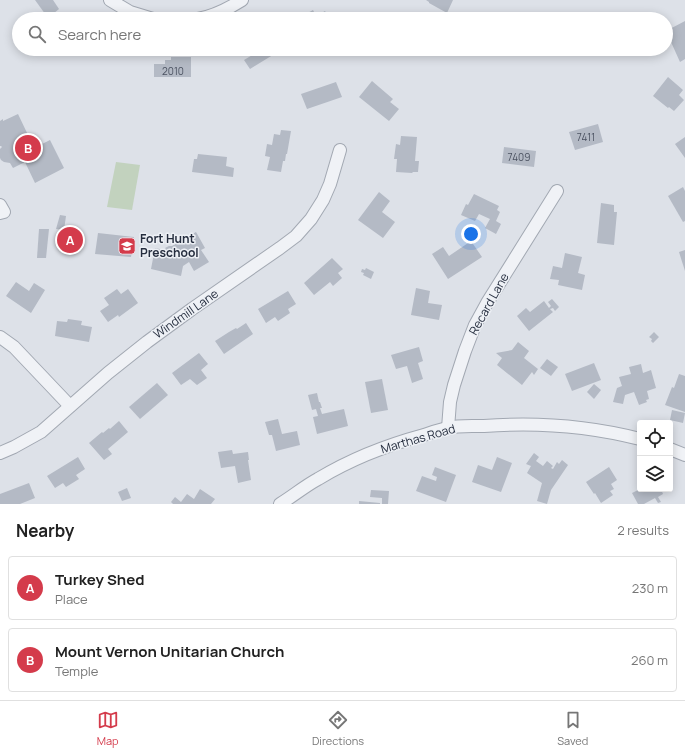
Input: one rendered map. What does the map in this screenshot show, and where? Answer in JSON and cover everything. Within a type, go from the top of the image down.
[{"type":"street","points":[[110,0],[130,12]]},
{"type":"street","points":[[221,12],[242,0]]},
{"type":"street","name":"Windmill Lane","points":[[0,453],[41,432],[108,373],[147,342],[296,236],[311,219],[323,200],[330,184],[340,150]]},
{"type":"street","name":"Recard Lane","points":[[448,428],[450,402],[454,385],[475,325],[556,191]]},
{"type":"street","points":[[0,205],[4,212],[0,213]]},
{"type":"street","points":[[0,337],[14,347],[70,406]]},
{"type":"street","name":"Marthas Road","points":[[280,504],[318,479],[356,459],[379,449],[448,428],[511,424],[543,425],[594,429],[637,438]]},
{"type":"street","points":[[673,450],[685,455]]},
{"type":"green space","points":[[116,162],[140,165],[132,210],[107,207]]},
{"type":"building","points":[[35,0],[53,0],[59,9],[55,12],[44,12]]},
{"type":"building","points":[[426,0],[453,0],[447,12]]},
{"type":"building","points":[[685,21],[685,59],[680,62],[673,46],[673,27]]},
{"type":"building","points":[[251,56],[271,56],[250,69],[244,60]]},
{"type":"building","points":[[171,57],[191,57],[191,77],[154,77],[154,64],[165,64],[165,60],[171,60]]},
{"type":"building","points":[[668,77],[683,90],[679,95],[684,100],[674,111],[653,96]]},
{"type":"building","points":[[372,81],[393,99],[390,102],[399,109],[389,121],[359,97]]},
{"type":"building","points":[[336,82],[342,97],[307,109],[301,94]]},
{"type":"building","points":[[18,114],[28,135],[31,134],[38,146],[50,140],[64,168],[35,183],[25,162],[13,168],[10,163],[4,162],[0,158],[0,149],[2,147],[0,146],[0,121]]},
{"type":"building","points":[[598,124],[603,142],[575,150],[569,132]]},
{"type":"building","points":[[281,130],[291,131],[285,161],[283,161],[281,172],[267,170],[270,157],[265,156],[267,144],[272,145],[274,134],[280,135]]},
{"type":"building","points":[[401,136],[417,137],[415,161],[419,161],[418,172],[396,172],[397,159],[394,159],[396,144],[400,145]]},
{"type":"building","points":[[685,137],[685,158],[675,144]]},
{"type":"building","points":[[504,147],[536,151],[534,167],[502,163]]},
{"type":"building","points":[[198,154],[227,157],[226,166],[234,168],[233,177],[192,172],[194,159],[197,159]]},
{"type":"building","points":[[683,187],[685,191],[685,221],[683,222],[668,196]]},
{"type":"building","points":[[379,192],[390,201],[382,212],[395,222],[383,238],[358,220]]},
{"type":"building","points":[[474,194],[499,206],[497,210],[500,212],[496,221],[501,224],[496,234],[485,228],[490,219],[479,214],[475,221],[461,215],[466,204],[468,205]]},
{"type":"building","points":[[601,203],[614,205],[614,212],[617,212],[614,245],[597,243]]},
{"type":"building","points":[[60,215],[66,216],[64,230],[56,229]]},
{"type":"building","points":[[39,229],[49,229],[46,258],[37,258]]},
{"type":"building","points":[[196,232],[205,248],[201,250],[209,262],[194,271],[189,262],[183,266],[181,276],[151,269],[155,248],[164,250],[166,249],[165,248],[172,246]]},
{"type":"building","points":[[98,233],[134,237],[131,257],[95,254]]},
{"type":"building","points":[[67,235],[74,236],[74,244],[66,243]]},
{"type":"building","points":[[471,241],[482,257],[448,279],[432,254],[443,247],[449,256]]},
{"type":"building","points":[[64,246],[72,247],[72,254],[63,253]]},
{"type":"building","points":[[685,250],[685,271],[679,252]]},
{"type":"building","points":[[565,253],[582,257],[578,273],[585,275],[582,290],[558,285],[559,280],[550,279],[553,266],[562,268]]},
{"type":"building","points":[[332,258],[343,269],[338,273],[342,278],[333,286],[330,282],[314,295],[304,283]]},
{"type":"building","points":[[366,268],[374,272],[371,279],[363,275],[364,273],[361,272],[362,269],[365,270]]},
{"type":"building","points":[[16,282],[29,291],[34,283],[45,290],[31,313],[6,296]]},
{"type":"building","points":[[416,288],[430,291],[428,303],[442,305],[439,320],[411,315]]},
{"type":"building","points":[[117,289],[121,294],[128,289],[138,303],[119,317],[118,315],[108,322],[100,311],[109,305],[104,298]]},
{"type":"building","points":[[288,291],[296,304],[288,309],[290,313],[278,321],[275,317],[266,323],[258,309]]},
{"type":"building","points":[[552,299],[559,307],[555,311],[553,308],[550,309],[553,312],[529,331],[517,316],[526,308],[530,312],[544,301],[549,308],[551,306],[548,302]]},
{"type":"building","points":[[68,319],[82,321],[81,325],[92,327],[89,342],[55,336],[57,321],[67,322]]},
{"type":"building","points":[[246,323],[253,334],[224,354],[215,341]]},
{"type":"building","points":[[654,332],[659,337],[653,343],[651,341],[652,339],[649,337]]},
{"type":"building","points":[[518,342],[529,351],[524,358],[538,369],[534,375],[532,372],[522,385],[497,365],[502,358],[496,353],[512,350]]},
{"type":"building","points":[[419,347],[423,361],[418,363],[423,379],[412,383],[407,366],[396,369],[391,355]]},
{"type":"building","points":[[199,353],[208,364],[201,370],[207,378],[197,385],[190,379],[181,385],[172,373]]},
{"type":"building","points":[[547,359],[558,367],[551,376],[540,368]]},
{"type":"building","points":[[594,363],[601,380],[572,391],[565,374]]},
{"type":"building","points":[[641,364],[643,373],[651,370],[656,388],[647,391],[649,399],[646,400],[647,402],[639,405],[634,392],[625,395],[623,404],[613,402],[617,388],[622,386],[619,377],[631,374],[629,367]]},
{"type":"building","points":[[679,374],[685,376],[685,412],[665,405],[672,387],[674,388]]},
{"type":"building","points":[[382,379],[388,410],[371,413],[365,382]]},
{"type":"building","points":[[157,383],[168,395],[140,419],[129,407]]},
{"type":"building","points":[[594,384],[601,390],[594,399],[587,392]]},
{"type":"building","points":[[317,393],[322,408],[320,408],[322,414],[344,409],[348,426],[317,434],[313,417],[318,416],[316,409],[312,410],[308,395]]},
{"type":"building","points":[[672,410],[685,413],[683,423],[670,420]]},
{"type":"building","points":[[278,419],[282,434],[297,431],[300,445],[276,451],[272,435],[269,435],[265,422]]},
{"type":"building","points":[[119,421],[128,432],[108,449],[112,454],[104,460],[89,443]]},
{"type":"building","points":[[232,450],[233,454],[248,452],[251,480],[238,483],[235,466],[221,468],[218,452]]},
{"type":"building","points":[[534,453],[539,457],[536,461],[543,466],[547,461],[553,466],[551,468],[553,469],[557,462],[559,464],[562,460],[568,465],[551,490],[547,504],[537,501],[542,483],[527,473],[531,466],[526,464]]},
{"type":"building","points":[[78,457],[85,469],[76,475],[79,479],[66,487],[63,483],[55,488],[47,476]]},
{"type":"building","points":[[497,457],[512,463],[501,492],[472,482],[478,465],[492,470]]},
{"type":"building","points":[[435,467],[456,475],[446,502],[416,491],[422,476],[436,481],[437,477],[432,475]]},
{"type":"building","points":[[609,467],[617,480],[611,484],[614,489],[610,491],[613,495],[601,503],[586,482]]},
{"type":"building","points":[[29,483],[35,498],[20,504],[0,504],[0,494]]},
{"type":"building","points":[[127,488],[131,498],[122,501],[118,492]]},
{"type":"building","points":[[200,489],[215,499],[211,504],[173,504],[171,502],[175,497],[181,502],[187,494],[194,499]]},
{"type":"building","points":[[371,490],[389,491],[388,504],[382,504],[382,498],[370,497]]},
{"type":"building","points":[[637,490],[637,492],[662,492],[663,494],[658,497],[661,502],[658,503],[655,498],[644,504],[638,504],[632,493]]},
{"type":"building","points":[[359,501],[380,503],[380,504],[359,504]]},
{"type":"place","name":"Mount Vernon Unitarian Church","points":[[28,148]]},
{"type":"place","name":"Turkey Shed","points":[[70,240]]},
{"type":"place","name":"Fort Hunt Preschool","points":[[127,246]]}]
